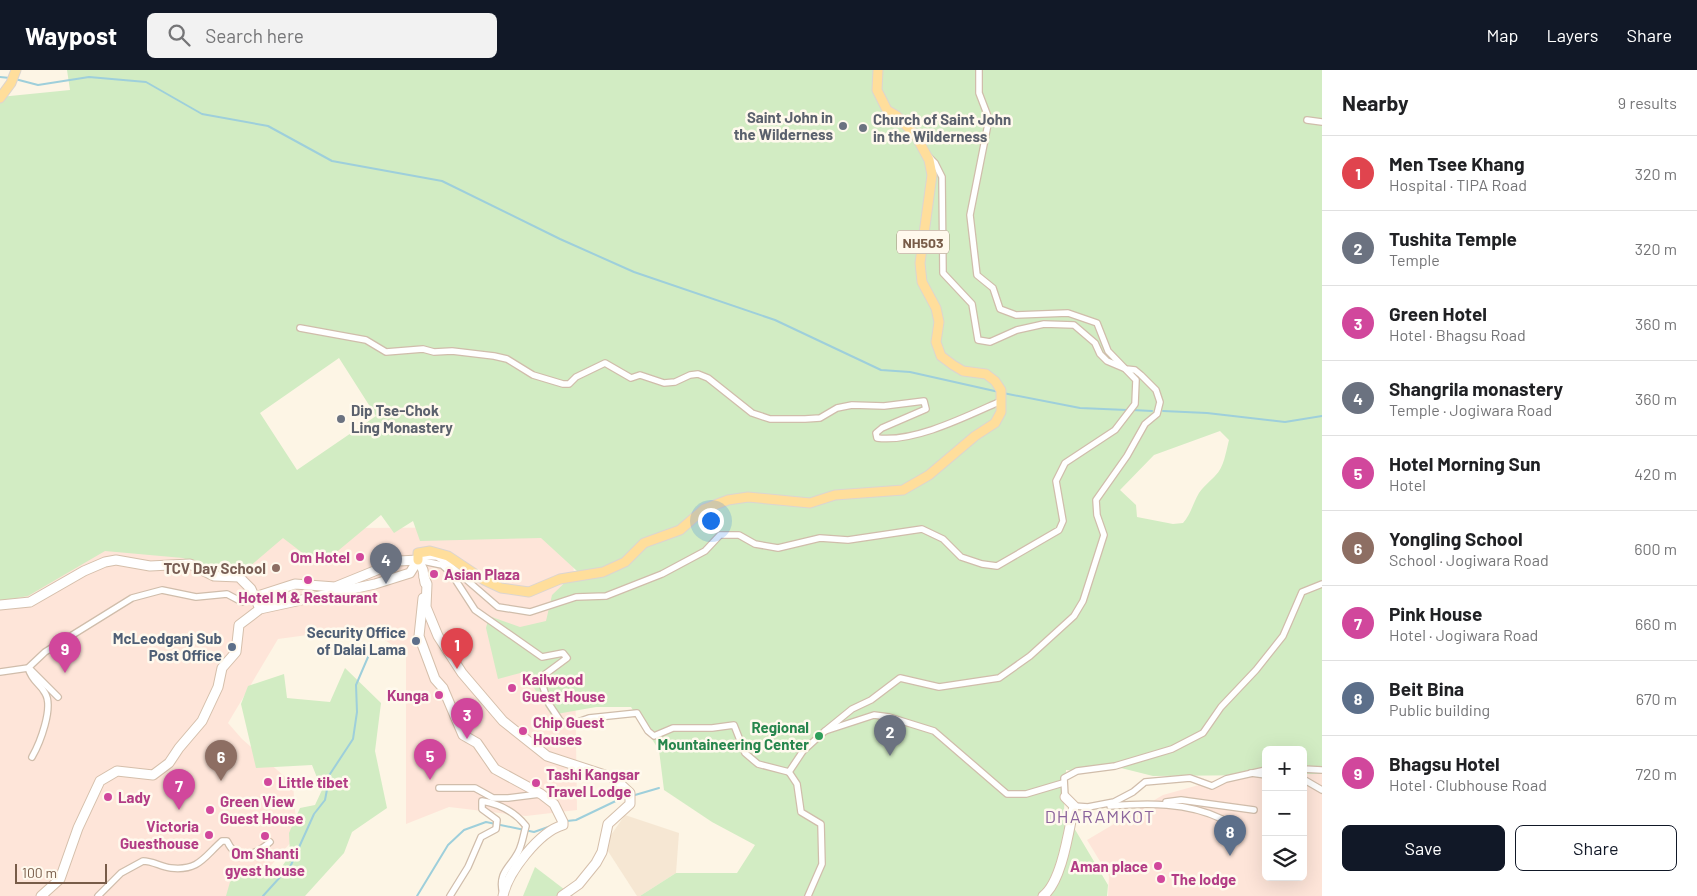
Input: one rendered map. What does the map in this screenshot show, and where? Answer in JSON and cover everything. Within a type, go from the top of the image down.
[{"type":"main road","points":[[0,98],[11,83],[16,70]]},
{"type":"main road","name":"NH503","points":[[878,70],[877,90],[887,110],[897,116],[916,136],[929,160],[932,175],[920,263],[922,282],[936,308],[939,322],[936,342],[941,356],[963,371],[986,374],[995,381],[1001,396]]},
{"type":"main road","points":[[418,560],[418,553],[422,551],[448,556],[484,580],[501,588],[528,592],[560,578],[582,577],[603,572],[625,562],[644,543],[680,530],[704,509],[728,500],[748,497],[810,503],[835,495],[903,490],[929,475],[975,436],[995,423],[1001,412],[1001,396]]},
{"type":"street","points":[[41,896],[60,879],[78,828],[100,781],[117,771],[153,775],[169,763],[202,721],[218,687],[222,668],[236,652],[239,625],[260,609],[350,590],[401,576],[410,573],[420,556],[430,556],[446,562],[498,608],[525,612],[542,609],[576,597],[606,596],[622,590],[662,574],[705,551],[720,535],[739,535],[755,544],[778,548],[820,538],[848,540],[922,528],[943,539],[961,557],[982,564],[997,566],[1060,530],[1063,521],[1056,480],[1065,463],[1115,430],[1133,406],[1136,380],[1108,351],[1097,324],[1068,313],[1016,315],[1000,309],[993,288],[977,275],[970,215],[989,119],[979,93],[980,70]]},
{"type":"street","points":[[1307,120],[1322,122]]},
{"type":"street","points":[[789,772],[803,751],[825,731],[852,709],[871,700],[900,678],[939,687],[999,678],[1030,656],[1074,616],[1083,601],[1104,535],[1097,515],[1096,500],[1127,456],[1145,424],[1157,414],[1160,402],[1156,390],[1147,380],[1135,370],[1126,370],[1107,361],[1100,354],[1095,343],[1074,325],[1044,324],[1017,330],[990,342],[978,340],[972,304],[943,273],[942,177],[935,163],[924,152]]},
{"type":"street","points":[[300,328],[366,340],[386,352],[423,349],[434,352],[452,351],[507,359],[533,375],[563,384],[569,384],[576,377],[605,362],[630,378],[640,375],[664,383],[675,382],[690,375],[698,374],[708,378],[752,413],[770,419],[820,418],[837,408],[852,405],[884,406],[924,401],[926,409],[882,428],[876,433],[877,438],[886,439],[928,431],[1001,396]]},
{"type":"street","points":[[0,605],[30,602],[84,571],[105,562],[116,560],[150,566],[190,564],[214,576],[239,577],[251,589],[260,609]]},
{"type":"street","points":[[418,560],[427,584],[426,607],[438,636],[462,674],[503,720],[547,756],[614,778],[630,793],[630,804],[608,824],[602,852],[596,863],[579,884],[562,896]]},
{"type":"street","points":[[0,672],[28,667],[45,652],[132,598],[162,590],[196,597],[227,594],[242,602],[255,596],[295,584],[335,587],[399,561],[418,560],[442,565],[451,573],[475,610],[542,658],[563,653],[567,658],[540,678],[549,704],[561,722],[572,724],[589,718],[637,713],[648,731],[654,736],[673,728],[712,728],[734,725],[745,753],[758,764],[789,772],[797,784],[801,812],[821,824],[822,864],[808,896]]},
{"type":"street","points":[[424,577],[425,586],[419,636],[436,679],[443,688],[463,735],[477,743],[495,769],[541,794],[554,804],[561,816],[563,825],[548,832],[522,857],[511,874],[503,895]]},
{"type":"street","points":[[1254,810],[1181,800],[1161,803],[1074,806],[1065,797],[1063,783],[1064,778],[1077,771],[1115,766],[1172,749],[1203,733],[1221,707],[1256,670],[1283,636],[1302,592],[1322,584]]},
{"type":"street","points":[[28,667],[58,697]]},
{"type":"street","points":[[28,667],[32,680],[46,694],[48,703],[45,723],[32,757]]},
{"type":"street","points":[[825,731],[874,716],[889,717],[934,731],[1007,794],[1026,794],[1063,783]]},
{"type":"street","points":[[1307,769],[1322,770]]},
{"type":"street","points":[[1088,807],[1114,802],[1133,792],[1145,782],[1190,778],[1212,786],[1248,772],[1262,770]]},
{"type":"street","points":[[1248,772],[1262,774]]},
{"type":"street","points":[[1307,781],[1322,790]]},
{"type":"street","points":[[439,788],[475,788],[493,798],[541,794]]},
{"type":"street","points":[[450,896],[468,866],[481,837],[496,826],[482,809],[482,800],[492,802],[517,814],[526,826],[521,846],[502,874],[500,886],[503,895]]},
{"type":"street","points":[[1161,803],[1212,814],[1222,819]]},
{"type":"street","points":[[1043,896],[1050,891],[1064,851],[1074,806]]},
{"type":"street","points":[[98,896],[121,872],[143,861],[172,868],[194,865],[206,858],[222,841],[226,841],[231,850],[240,855],[251,855],[270,842]]},
{"type":"shaded area","points":[[573,527],[577,810],[526,816],[449,807],[406,824],[406,655],[367,627],[278,639],[228,723],[242,739],[293,784],[297,835],[250,890],[238,896],[0,896],[0,561],[159,529]]},
{"type":"shaded area","points":[[1242,773],[1262,773],[1262,881],[1307,881],[1307,773],[1322,774],[1322,896],[1108,896],[1109,876],[1087,840],[1163,795]]},
{"type":"shaded area","points":[[625,815],[679,833],[676,873],[640,896],[637,896],[604,845]]},
{"type":"green space","points":[[67,70],[1322,70],[1322,774],[1307,774],[1307,746],[1262,746],[1262,775],[1153,776],[1117,767],[1077,771],[1066,770],[1064,811],[1108,885],[1107,896],[640,896],[676,873],[737,873],[755,845],[712,822],[664,790],[659,750],[631,707],[596,707],[551,715],[524,672],[498,679],[486,628],[489,616],[520,627],[546,621],[552,595],[577,571],[541,538],[420,541],[413,521],[394,533],[381,515],[333,555],[309,558],[283,538],[242,573],[216,573],[183,558],[105,551],[28,596],[0,601],[0,97],[70,90]],"holes":[[[339,358],[376,416],[297,470],[260,413]],[[1220,431],[1229,440],[1223,464],[1218,473],[1199,493],[1183,523],[1173,524],[1137,517],[1136,505],[1120,490],[1154,455]]]},
{"type":"green space","points":[[345,668],[381,703],[375,751],[387,808],[352,832],[344,853],[305,896],[226,896],[230,882],[245,869],[274,878],[290,855],[289,833],[300,808],[315,805],[322,790],[312,765],[256,768],[241,704],[248,686],[284,674],[287,698],[330,702]]},
{"type":"green space","points":[[535,867],[573,896],[523,896]]},
{"type":"waterway","points":[[0,77],[10,78]]},
{"type":"waterway","points":[[15,79],[38,85],[89,77],[146,82],[202,114],[268,126],[332,161],[442,181],[560,239],[634,272],[775,320],[881,370],[910,372],[999,392]]},
{"type":"waterway","points":[[1003,393],[1080,408],[1127,410]]},
{"type":"waterway","points":[[1132,410],[1152,411]]},
{"type":"waterway","points":[[1163,411],[1207,413],[1285,422],[1322,416]]},
{"type":"waterway","points":[[263,896],[291,865],[314,814],[325,800],[330,774],[353,739],[357,712],[356,685],[371,650]]},
{"type":"waterway","points":[[635,795],[659,788]]},
{"type":"waterway","points":[[567,821],[576,820],[622,798]]},
{"type":"waterway","points":[[417,896],[448,845],[464,830],[486,822],[534,832],[551,826]]},
{"type":"place","name":"Saint John in the Wilderness","points":[[843,126]]},
{"type":"place","name":"Church of Saint John in the Wilderness","points":[[863,128]]},
{"type":"place","name":"Dip Tse-Chok Ling Monastery","points":[[341,419]]},
{"type":"place","name":"Om Hotel","points":[[360,557]]},
{"type":"place","name":"TCV Day School","points":[[276,568]]},
{"type":"place","name":"Asian Plaza","points":[[434,574]]},
{"type":"place","name":"Hotel M & Restaurant","points":[[308,580]]},
{"type":"place","name":"Shangrila monastery","points":[[386,584]]},
{"type":"place","name":"Security Office of Dalai Lama","points":[[416,641]]},
{"type":"place","name":"McLeodganj Sub Post Office","points":[[232,647]]},
{"type":"place","name":"Men Tsee Khang","points":[[457,669]]},
{"type":"place","name":"Bhagsu Hotel","points":[[65,673]]},
{"type":"place","name":"Kailwood Guest House","points":[[512,688]]},
{"type":"place","name":"Kunga","points":[[439,695]]},
{"type":"place","name":"Chip Guest Houses","points":[[523,731]]},
{"type":"place","name":"Regional Mountaineering Center","points":[[819,736]]},
{"type":"place","name":"Green Hotel","points":[[467,739]]},
{"type":"place","name":"Tushita Temple","points":[[890,756]]},
{"type":"place","name":"Hotel Morning Sun","points":[[430,780]]},
{"type":"place","name":"Yongling School","points":[[221,781]]},
{"type":"place","name":"Little tibet","points":[[268,782]]},
{"type":"place","name":"Tashi Kangsar Travel Lodge","points":[[536,783]]},
{"type":"place","name":"Lady","points":[[108,797]]},
{"type":"place","name":"Pink House","points":[[179,810]]},
{"type":"place","name":"Green View Guest House","points":[[210,810]]},
{"type":"place","name":"Victoria Guesthouse","points":[[209,835]]},
{"type":"place","name":"Om Shanti gyest house","points":[[265,836]]},
{"type":"place","name":"Beit Bina","points":[[1230,856]]},
{"type":"place","name":"Aman place","points":[[1158,866]]},
{"type":"place","name":"The lodge","points":[[1161,879]]},
{"type":"district","name":"DHARAMKOT","points":[[1100,816]]}]
